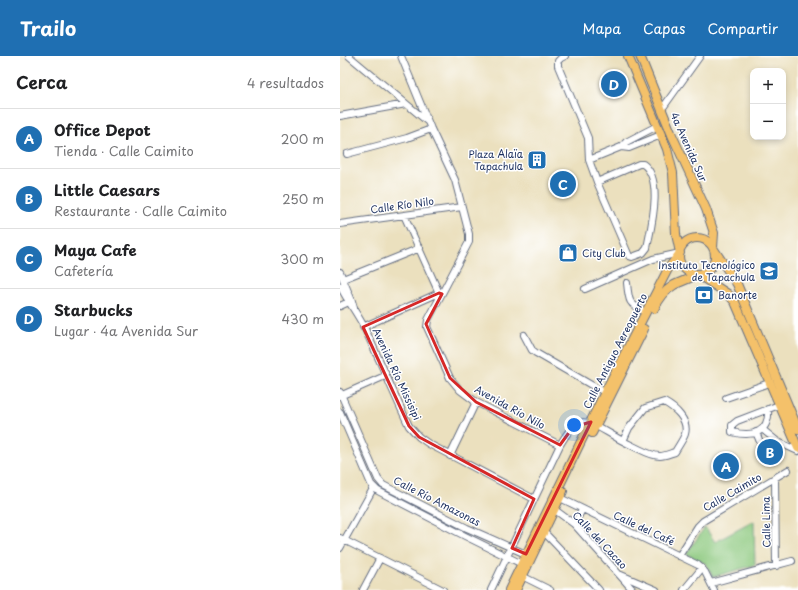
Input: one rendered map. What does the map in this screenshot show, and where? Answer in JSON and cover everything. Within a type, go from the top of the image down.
[{"type":"main road","name":"4a Avenida Sur","points":[[628,56],[661,135],[673,173],[676,234],[680,253]]},
{"type":"main road","name":"4a Avenida Sur","points":[[640,56],[710,219],[714,233],[713,248]]},
{"type":"main road","points":[[798,429],[737,284],[706,240],[695,238],[685,243],[680,253],[680,259],[685,269],[697,274],[728,294],[735,302],[798,449]]},
{"type":"main road","points":[[697,274],[703,272],[712,265],[714,254],[713,248]]},
{"type":"main road","name":"Calle Antiguo Aereopuerto","points":[[593,424],[605,392],[668,269],[680,253]]},
{"type":"main road","name":"Calle Antiguo Aereopuerto","points":[[516,590],[524,565],[552,507],[593,424],[660,297],[667,290],[697,274]]},
{"type":"main road","name":"Calle Antiguo Aereopuerto","points":[[509,590],[520,575]]},
{"type":"street","points":[[347,154],[406,138],[430,126],[349,56]]},
{"type":"street","name":"Avenida Río Nilo","points":[[400,56],[455,180],[469,234],[469,242],[426,323],[427,327],[450,378],[460,390],[476,402],[560,445]]},
{"type":"street","points":[[565,56],[560,58],[558,66],[588,138],[589,160],[597,182],[629,256],[632,257],[645,251],[647,248],[656,203],[648,167],[643,164],[639,164],[597,182]]},
{"type":"street","points":[[662,109],[700,56]]},
{"type":"street","points":[[340,116],[406,104]]},
{"type":"street","points":[[589,160],[621,147],[626,142],[657,126]]},
{"type":"street","points":[[621,147],[629,148],[661,135]]},
{"type":"street","name":"Calle Río Nilo","points":[[341,223],[462,207]]},
{"type":"street","points":[[363,327],[441,293],[404,215]]},
{"type":"street","points":[[343,279],[420,248]]},
{"type":"street","points":[[645,251],[653,259]]},
{"type":"street","points":[[585,289],[653,259],[680,253]]},
{"type":"street","points":[[340,272],[343,279],[345,296]]},
{"type":"street","points":[[627,284],[628,299],[632,304],[646,313]]},
{"type":"street","points":[[340,286],[345,296]]},
{"type":"street","name":"Avenida Río Missisipi","points":[[345,296],[350,301],[363,327],[409,426],[429,444],[534,499]]},
{"type":"street","points":[[340,306],[350,301]]},
{"type":"street","points":[[524,335],[532,350],[536,353],[605,392]]},
{"type":"street","points":[[341,394],[385,376]]},
{"type":"street","points":[[726,398],[769,383]]},
{"type":"street","name":"Calle Río Amazonas","points":[[341,394],[378,479],[384,485],[467,528],[529,555]]},
{"type":"street","points":[[450,456],[476,402]]},
{"type":"street","points":[[491,590],[560,445],[572,427],[582,422],[593,424],[623,441],[647,453],[660,456],[675,452],[685,434],[685,423],[674,407],[664,402],[645,408],[629,428],[623,441]]},
{"type":"street","points":[[768,409],[767,423],[759,431],[743,435],[732,432],[732,426],[737,421],[768,409],[779,405]]},
{"type":"street","points":[[340,412],[374,487],[342,539],[340,548]]},
{"type":"street","points":[[759,431],[764,452],[770,457],[776,455],[782,444]]},
{"type":"street","points":[[759,431],[782,444],[798,449]]},
{"type":"street","name":"Calle Caimito","points":[[679,556],[698,526],[703,521],[788,470]]},
{"type":"street","name":"Calle Lima","points":[[775,478],[776,566]]},
{"type":"street","name":"Calle Río Amazonas","points":[[374,487],[385,495],[524,565]]},
{"type":"street","name":"Calle del Café","points":[[557,497],[702,568]]},
{"type":"street","name":"Calle del Cacao","points":[[552,507],[574,524],[633,590]]},
{"type":"street","points":[[574,524],[582,510]]},
{"type":"street","points":[[541,530],[599,590]]},
{"type":"street","points":[[342,539],[380,558],[429,587],[442,590]]},
{"type":"street","points":[[363,590],[380,558]]},
{"type":"street","points":[[710,583],[792,561]]},
{"type":"street","points":[[684,590],[702,568],[714,590]]},
{"type":"street","points":[[618,573],[656,590]]},
{"type":"street","points":[[520,575],[550,590]]},
{"type":"highlighted area","points":[[439,293],[442,294],[426,324],[450,378],[476,402],[560,445],[573,427],[591,422],[526,554],[512,548],[534,499],[419,437],[409,426],[363,327]]},
{"type":"green space","points":[[754,521],[755,565],[713,577],[706,564],[686,554],[705,527],[715,542]]},
{"type":"place","name":"Starbucks","points":[[614,84]]},
{"type":"place","name":"Plaza Alaïa Tapachula","points":[[537,160]]},
{"type":"place","name":"Maya Cafe","points":[[563,184]]},
{"type":"place","name":"City Club","points":[[568,253]]},
{"type":"place","name":"Instituto Tecnológico de Tapachula","points":[[769,271]]},
{"type":"place","name":"Banorte","points":[[704,295]]},
{"type":"place","name":"Little Caesars","points":[[770,452]]},
{"type":"place","name":"Office Depot","points":[[726,466]]}]
